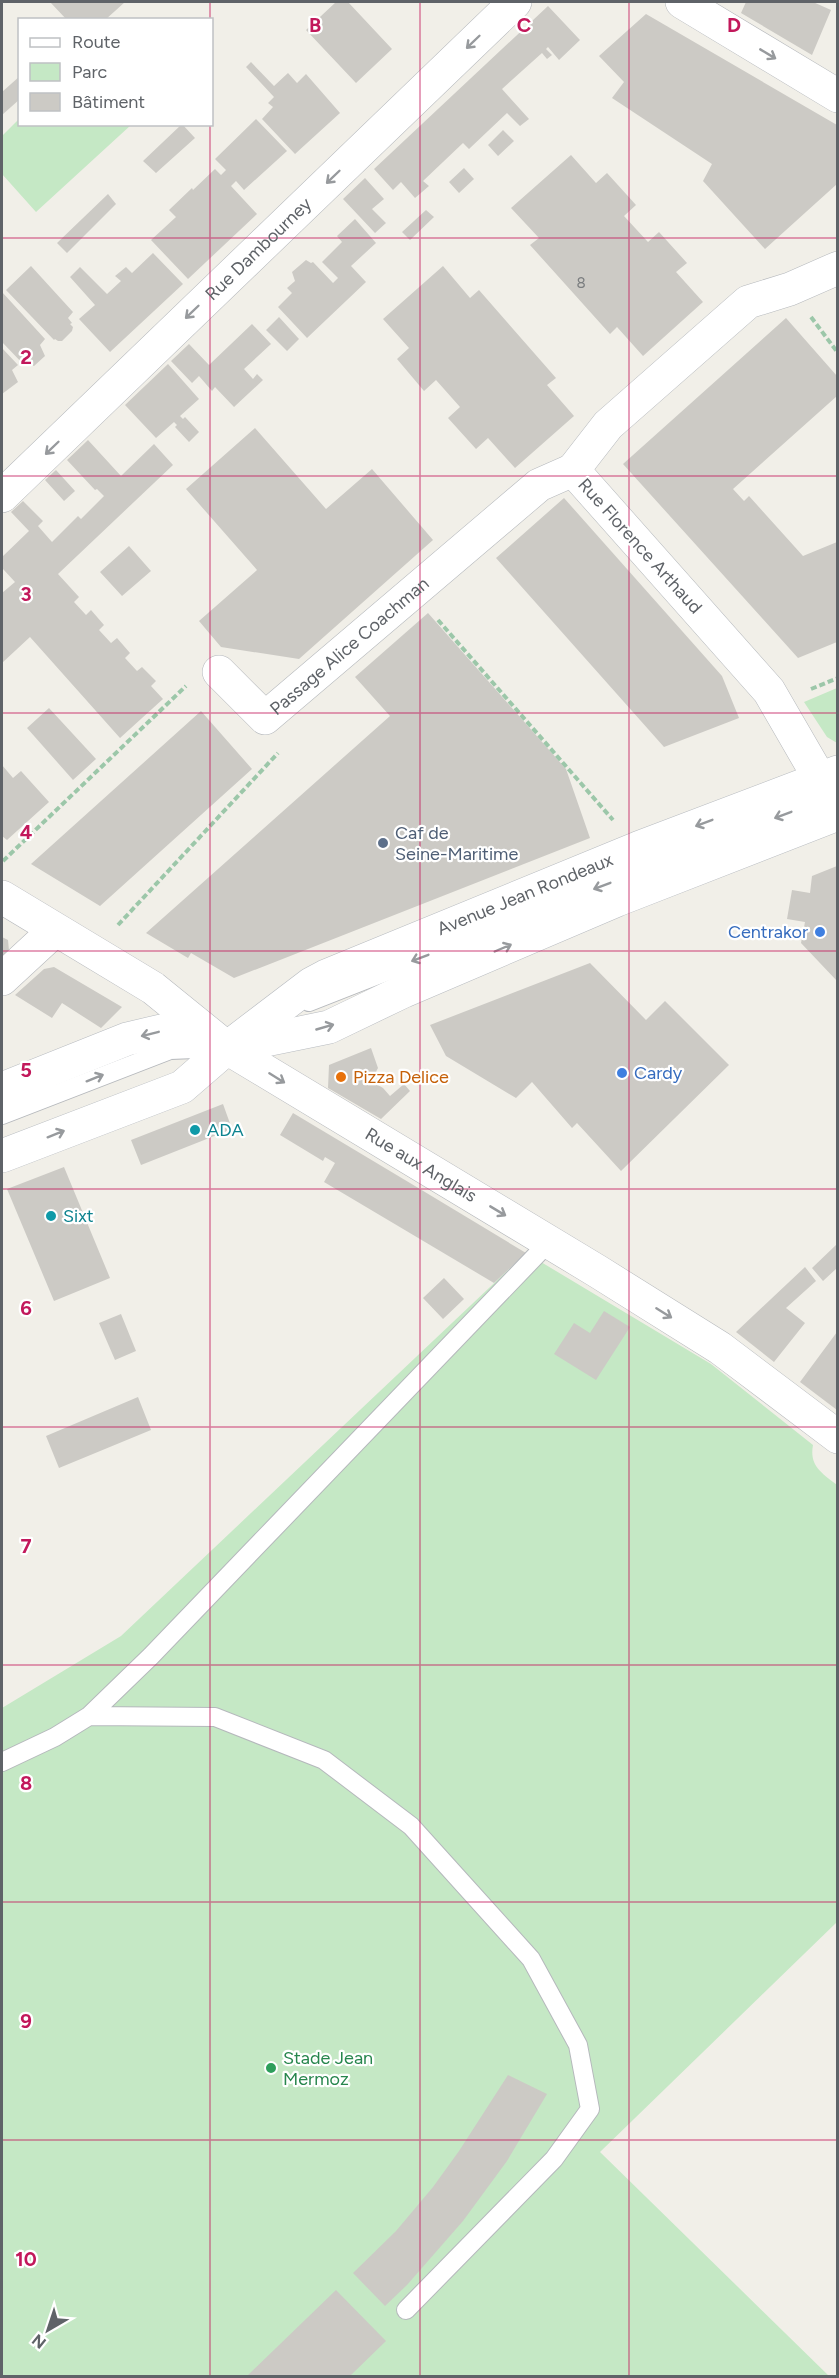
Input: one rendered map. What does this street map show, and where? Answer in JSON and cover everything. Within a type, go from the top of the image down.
[{"type":"street","name":"Rue Dambourney","points":[[2,496],[515,2]]},
{"type":"street","points":[[682,2],[837,96]]},
{"type":"street","name":"Rue Florence Arthaud","points":[[832,782],[769,692],[573,470],[608,425],[748,302],[790,288],[837,268]]},
{"type":"street","name":"Passage Alice Coachman","points":[[219,672],[265,718],[539,486],[573,470]]},
{"type":"street","name":"Avenue Jean Rondeaux","points":[[2,1155],[182,1087],[227,1048],[311,984],[326,976],[638,848],[832,782]]},
{"type":"street","name":"Avenue Jean Rondeaux","points":[[2,1089],[127,1039],[161,1031],[227,1048],[329,1027],[404,991],[617,900],[837,814]]},
{"type":"street","name":"Rue aux Anglais","points":[[2,897],[153,988],[227,1048],[720,1348],[837,1437]]},
{"type":"street","points":[[2,979],[55,930]]},
{"type":"lane","name":"Avenue Jean Rondeaux","points":[[2,1115],[170,1050],[227,1048],[318,997],[832,782]]},
{"type":"lane","points":[[2,1762],[55,1737],[89,1716],[151,1656],[549,1242]]},
{"type":"lane","points":[[89,1716],[215,1717],[324,1760],[411,1826],[531,1959],[578,2044],[590,2109],[554,2159],[406,2310]]},
{"type":"path","points":[[414,592],[638,848]]},
{"type":"path","points":[[2,862],[194,678],[219,672]]},
{"type":"path","points":[[92,952],[279,754],[265,718]]},
{"type":"green space","points":[[18,120],[18,126],[130,126],[36,212],[2,174],[2,136]]},
{"type":"green space","points":[[837,688],[837,743],[827,737],[804,702]]},
{"type":"green space","points":[[526,1253],[711,1364],[813,1445],[815,1464],[837,1485],[837,1922],[600,2152],[829,2376],[2,2376],[2,1708],[121,1636]]},
{"type":"building","points":[[50,2],[125,2],[107,18],[65,18]]},
{"type":"building","points":[[336,2],[348,2],[392,49],[356,83],[306,30]]},
{"type":"building","points":[[746,2],[813,2],[831,10],[812,55],[741,13]]},
{"type":"building","points":[[548,6],[580,40],[559,60],[548,47],[546,49],[552,55],[547,59],[542,53],[502,89],[529,119],[520,126],[507,113],[469,149],[463,143],[423,181],[429,186],[415,198],[401,182],[393,190],[374,169]]},
{"type":"building","points":[[646,14],[837,125],[837,184],[765,249],[703,181],[712,164],[612,98],[624,82],[599,56]]},
{"type":"building","points":[[251,62],[274,86],[288,73],[297,83],[306,74],[340,113],[295,154],[262,119],[273,107],[268,103],[274,97],[246,67]]},
{"type":"building","points":[[18,78],[18,101],[2,115],[2,92]]},
{"type":"building","points":[[256,119],[287,151],[244,190],[236,181],[231,186],[257,214],[188,279],[151,240],[176,217],[169,210],[192,188],[193,190],[215,169],[221,175],[226,170],[215,159]]},
{"type":"building","points":[[180,126],[184,126],[195,138],[156,173],[143,161]]},
{"type":"building","points":[[503,130],[514,141],[498,156],[488,145]]},
{"type":"building","points":[[571,155],[596,183],[607,173],[636,205],[624,216],[648,242],[659,232],[687,263],[676,272],[703,302],[643,356],[617,327],[610,334],[530,245],[539,238],[511,208]]},
{"type":"building","points":[[464,168],[474,179],[459,193],[449,182]]},
{"type":"building","points":[[365,178],[384,199],[372,209],[386,223],[375,233],[343,199]]},
{"type":"building","points":[[108,194],[116,204],[67,253],[57,243]]},
{"type":"building","points":[[426,210],[434,217],[410,240],[402,232]]},
{"type":"building","points":[[355,219],[376,243],[351,266],[366,282],[307,338],[278,307],[292,293],[287,288],[295,281],[292,272],[306,260],[313,262],[333,283],[338,278],[322,262],[342,242],[337,236]]},
{"type":"building","points":[[153,253],[183,284],[110,352],[79,319],[95,305],[70,277],[80,267],[107,294],[121,281],[115,276],[126,267],[132,273]]},
{"type":"building","points":[[31,266],[73,312],[68,318],[72,323],[70,324],[73,327],[72,331],[62,341],[54,340],[6,290]]},
{"type":"building","points":[[443,266],[470,298],[479,290],[556,378],[547,385],[574,416],[515,468],[488,438],[476,449],[448,418],[460,407],[436,380],[424,391],[397,359],[409,348],[383,319]]},
{"type":"building","points":[[2,292],[45,339],[40,345],[45,356],[34,366],[28,364],[25,366],[2,342]]},
{"type":"building","points":[[279,317],[299,339],[287,351],[266,330]]},
{"type":"building","points":[[786,318],[837,376],[837,396],[733,489],[744,501],[749,496],[803,556],[837,542],[837,642],[798,658],[623,464]]},
{"type":"building","points":[[252,324],[271,344],[244,369],[253,379],[257,374],[263,380],[234,407],[215,387],[212,391],[199,376],[192,383],[171,361],[189,344],[209,365]]},
{"type":"building","points":[[2,348],[18,365],[12,370],[18,382],[2,394]]},
{"type":"building","points":[[168,364],[199,399],[180,416],[183,419],[185,417],[199,432],[189,442],[175,427],[177,425],[174,422],[156,438],[125,405]]},
{"type":"building","points":[[255,428],[326,509],[372,469],[433,540],[299,659],[221,647],[199,621],[257,570],[186,489]]},
{"type":"building","points":[[88,440],[121,476],[154,444],[173,465],[58,574],[79,597],[74,602],[86,615],[91,610],[104,625],[99,630],[111,643],[117,638],[130,653],[125,658],[137,671],[142,667],[156,681],[151,686],[163,699],[120,738],[30,637],[2,663],[2,593],[15,582],[2,570],[2,557],[29,531],[11,512],[23,501],[43,521],[38,526],[52,542],[78,516],[81,519],[104,496],[97,489],[95,490],[67,460]]},
{"type":"building","points":[[56,470],[75,491],[64,501],[45,480]]},
{"type":"building","points":[[564,498],[722,676],[739,718],[664,747],[496,558]]},
{"type":"building","points":[[129,546],[151,571],[122,596],[100,572]]},
{"type":"building","points":[[428,613],[566,769],[590,838],[234,978],[191,953],[188,958],[146,933],[390,716],[355,677]]},
{"type":"building","points":[[49,708],[96,759],[73,780],[27,728]]},
{"type":"building","points":[[201,711],[252,769],[100,906],[31,864]]},
{"type":"building","points":[[2,765],[13,778],[21,771],[49,802],[7,840],[2,836]]},
{"type":"building","name":"Centrakor","points":[[837,866],[837,981],[801,943],[805,922],[787,919],[792,890],[810,893],[812,876]]},
{"type":"building","points":[[2,937],[8,940],[9,951],[2,958]]},
{"type":"building","name":"Cardy","points":[[590,963],[646,1020],[665,1001],[729,1065],[621,1171],[577,1123],[572,1128],[532,1082],[516,1098],[446,1056],[430,1025]]},
{"type":"building","points":[[54,967],[122,1007],[101,1028],[62,1003],[52,1018],[15,995],[44,969]]},
{"type":"building","points":[[371,1048],[378,1068],[371,1081],[383,1088],[390,1096],[404,1084],[410,1091],[381,1119],[328,1088],[329,1065]]},
{"type":"building","name":"ADA","points":[[223,1104],[232,1129],[141,1165],[131,1140]]},
{"type":"building","points":[[293,1113],[526,1253],[494,1283],[324,1182],[335,1163],[325,1157],[323,1161],[280,1135]]},
{"type":"building","name":"Sixt","points":[[64,1167],[110,1278],[54,1301],[7,1189]]},
{"type":"building","points":[[836,1245],[837,1268],[823,1281],[812,1268]]},
{"type":"building","points":[[805,1267],[816,1281],[786,1308],[805,1323],[774,1362],[736,1332]]},
{"type":"building","points":[[444,1278],[464,1299],[443,1319],[423,1298]]},
{"type":"building","points":[[604,1311],[630,1327],[596,1380],[554,1354],[574,1323],[590,1333]]},
{"type":"building","points":[[121,1314],[136,1351],[115,1360],[99,1323]]},
{"type":"building","points":[[837,1332],[837,1410],[800,1382]]},
{"type":"building","points":[[138,1397],[151,1430],[59,1468],[46,1436]]},
{"type":"building","points":[[508,2075],[547,2094],[507,2161],[463,2221],[407,2285],[385,2306],[353,2273],[396,2231],[433,2187]]},
{"type":"building","points":[[336,2290],[386,2341],[350,2376],[247,2376]]},
{"type":"place","name":"Caf de Seine-Maritime","points":[[383,843]]},
{"type":"place","name":"Centrakor","points":[[820,932]]},
{"type":"place","name":"Cardy","points":[[622,1073]]},
{"type":"place","name":"Pizza Delice","points":[[341,1077]]},
{"type":"place","name":"ADA","points":[[195,1130]]},
{"type":"place","name":"Sixt","points":[[51,1216]]},
{"type":"place","name":"Stade Jean Mermoz","points":[[271,2068]]}]
